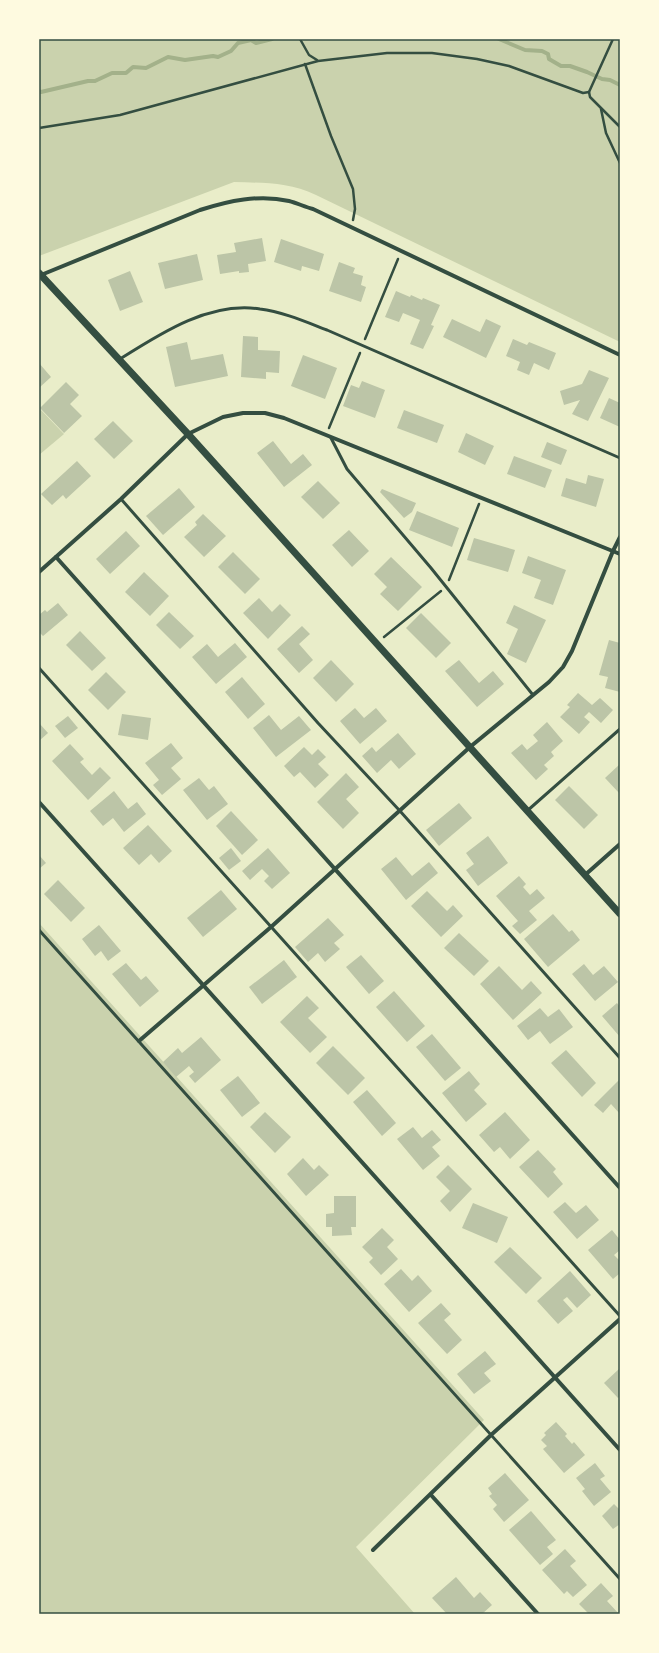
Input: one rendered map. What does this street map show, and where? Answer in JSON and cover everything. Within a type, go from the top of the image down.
[{"type":"street","points":[[620,355],[351,227],[289,201],[266,198],[223,203],[200,210],[40,274],[188,434],[620,914]]},
{"type":"street","points":[[39,572],[121,499],[188,434],[223,416],[243,413],[265,413],[284,418],[620,554]]},
{"type":"street","points":[[139,1041],[271,927],[470,747],[549,682],[563,667],[572,651],[620,537]]},
{"type":"street","points":[[56,557],[334,870],[620,1188]]},
{"type":"street","points":[[39,802],[620,1450]]},
{"type":"street","points":[[585,875],[620,844]]},
{"type":"street","points":[[373,1550],[491,1435],[620,1319]]},
{"type":"street","points":[[431,1495],[538,1614]]},
{"type":"lane","points":[[119,360],[155,337],[195,318],[222,309],[262,309],[327,330],[620,458]]},
{"type":"lane","points":[[331,438],[348,469],[534,695]]},
{"type":"lane","points":[[121,499],[318,723],[400,811],[620,1058]]},
{"type":"lane","points":[[39,668],[620,1316]]},
{"type":"lane","points":[[527,811],[620,729]]},
{"type":"lane","points":[[39,930],[620,1579]]},
{"type":"path","points":[[300,39],[309,55],[318,61]]},
{"type":"path","points":[[613,39],[590,86],[589,92],[590,97],[620,127]]},
{"type":"path","points":[[39,128],[120,115],[318,61],[387,53],[432,53],[477,59],[509,66],[583,93],[589,92]]},
{"type":"path","points":[[305,64],[331,136],[353,189],[356,209],[351,227]]},
{"type":"path","points":[[601,108],[606,133],[620,163]]},
{"type":"green space","points":[[39,39],[620,39],[620,342],[316,195],[286,185],[234,182],[39,256]]},
{"type":"green space","points":[[39,408],[64,434],[39,455]]},
{"type":"green space","points":[[39,923],[484,1420],[356,1547],[415,1614],[39,1614]]},
{"type":"building","points":[[262,238],[266,261],[248,264],[249,272],[239,273],[239,271],[220,274],[217,255],[236,252],[234,243]]},
{"type":"building","points":[[281,239],[324,254],[319,271],[302,266],[301,271],[274,262]]},
{"type":"building","points":[[197,254],[203,280],[165,289],[158,263]]},
{"type":"building","points":[[339,262],[355,268],[353,273],[363,276],[361,285],[366,287],[361,302],[329,291]]},
{"type":"building","points":[[130,271],[143,302],[120,311],[108,280]]},
{"type":"building","points":[[396,291],[410,297],[411,295],[422,300],[423,298],[440,305],[431,325],[434,326],[423,349],[410,344],[420,320],[403,313],[399,322],[385,317]]},
{"type":"building","points":[[452,319],[480,332],[486,319],[501,326],[486,358],[443,337]]},
{"type":"building","points":[[243,336],[258,337],[258,350],[280,351],[279,373],[266,372],[266,379],[241,377]]},
{"type":"building","points":[[513,339],[527,345],[529,342],[556,353],[549,370],[534,363],[529,375],[517,370],[520,362],[506,356]]},
{"type":"building","points":[[187,342],[191,360],[223,354],[228,376],[175,387],[166,347]]},
{"type":"building","points":[[303,355],[337,368],[325,399],[291,386]]},
{"type":"building","points":[[39,363],[51,377],[39,388]]},
{"type":"building","points":[[589,370],[609,378],[588,421],[572,414],[580,400],[564,405],[560,391],[582,384]]},
{"type":"building","points":[[362,381],[385,390],[375,418],[343,406],[351,385],[359,388]]},
{"type":"building","points":[[66,382],[79,395],[70,404],[82,416],[64,433],[40,408]]},
{"type":"building","points":[[609,398],[620,403],[620,427],[600,418]]},
{"type":"building","points":[[404,410],[444,425],[437,443],[397,428]]},
{"type":"building","points":[[113,421],[133,441],[114,459],[94,439]]},
{"type":"building","points":[[466,433],[494,446],[485,465],[458,452]]},
{"type":"building","points":[[273,441],[291,464],[303,454],[312,465],[284,487],[257,453]]},
{"type":"building","points":[[547,442],[567,450],[561,465],[541,457]]},
{"type":"building","points":[[514,456],[552,470],[545,488],[507,474]]},
{"type":"building","points":[[77,461],[91,476],[66,499],[63,495],[52,505],[41,494]]},
{"type":"building","points":[[588,475],[604,479],[596,507],[561,496],[566,478],[586,484]]},
{"type":"building","points":[[318,481],[340,503],[323,519],[301,497]]},
{"type":"building","points":[[179,488],[195,507],[163,535],[146,516]]},
{"type":"building","points":[[382,489],[416,503],[412,512],[404,518],[380,492]]},
{"type":"building","points":[[417,511],[459,528],[452,547],[409,530]]},
{"type":"building","points":[[203,514],[226,536],[204,557],[184,537],[197,525],[195,522]]},
{"type":"building","points":[[349,530],[369,551],[352,567],[332,545]]},
{"type":"building","points":[[126,531],[140,546],[110,574],[96,559]]},
{"type":"building","points":[[474,538],[515,550],[508,572],[467,560]]},
{"type":"building","points":[[233,552],[260,579],[245,594],[218,567]]},
{"type":"building","points":[[528,556],[566,570],[553,605],[534,598],[541,580],[522,573]]},
{"type":"building","points":[[391,557],[422,587],[398,611],[380,594],[387,587],[374,574]]},
{"type":"building","points":[[144,572],[169,596],[150,616],[125,592]]},
{"type":"building","points":[[259,598],[272,612],[280,604],[291,615],[268,639],[243,613]]},
{"type":"building","points":[[58,603],[68,615],[43,636],[39,632],[39,615],[45,610],[47,612]]},
{"type":"building","points":[[514,605],[546,620],[526,663],[507,654],[518,629],[506,623]]},
{"type":"building","points":[[169,612],[194,636],[180,649],[156,625]]},
{"type":"building","points":[[421,613],[451,643],[436,658],[406,628]]},
{"type":"building","points":[[302,626],[310,634],[299,644],[313,660],[299,673],[277,649]]},
{"type":"building","points":[[80,631],[106,658],[92,671],[66,645]]},
{"type":"building","points":[[609,640],[620,643],[620,692],[605,688],[608,677],[599,675]]},
{"type":"building","points":[[235,643],[247,657],[216,684],[192,657],[207,644],[218,657]]},
{"type":"building","points":[[331,660],[354,684],[336,702],[313,678]]},
{"type":"building","points":[[459,660],[479,683],[493,671],[504,684],[477,707],[445,671]]},
{"type":"building","points":[[106,672],[126,692],[108,710],[88,690]]},
{"type":"building","points":[[242,677],[265,704],[248,719],[225,692]]},
{"type":"building","points":[[578,693],[592,705],[600,698],[613,710],[601,723],[589,712],[584,717],[590,722],[579,734],[560,717],[570,707],[567,705]]},
{"type":"building","points":[[355,708],[364,718],[376,708],[387,721],[360,744],[340,721]]},
{"type":"building","points":[[122,714],[151,718],[148,740],[118,735]]},
{"type":"building","points":[[269,715],[281,730],[299,716],[311,730],[276,757],[253,728]]},
{"type":"building","points":[[68,716],[78,728],[65,738],[55,726]]},
{"type":"building","points":[[547,722],[563,741],[551,752],[554,756],[544,765],[548,769],[536,780],[511,753],[522,744],[527,750],[538,741],[533,735]]},
{"type":"building","points":[[39,723],[48,733],[39,741]]},
{"type":"building","points":[[398,733],[416,754],[399,769],[391,760],[377,773],[362,756],[372,747],[376,752]]},
{"type":"building","points":[[171,743],[183,758],[171,768],[181,779],[162,795],[153,785],[159,780],[145,763]]},
{"type":"building","points":[[70,744],[84,759],[80,762],[92,775],[100,767],[111,778],[88,800],[52,761]]},
{"type":"building","points":[[304,747],[312,755],[318,749],[326,757],[318,764],[329,775],[315,788],[300,772],[294,777],[284,766]]},
{"type":"building","points":[[620,764],[620,794],[605,778]]},
{"type":"building","points":[[346,773],[359,787],[346,799],[359,813],[343,829],[317,802]]},
{"type":"building","points":[[199,778],[209,790],[214,786],[228,804],[207,820],[183,790]]},
{"type":"building","points":[[569,786],[598,815],[584,829],[555,800]]},
{"type":"building","points":[[114,791],[128,809],[137,802],[146,814],[124,832],[113,818],[103,826],[90,811]]},
{"type":"building","points":[[459,803],[472,818],[439,846],[426,830]]},
{"type":"building","points":[[231,811],[258,840],[242,855],[216,826]]},
{"type":"building","points":[[148,825],[172,851],[159,863],[151,854],[139,865],[123,848]]},
{"type":"building","points":[[488,836],[508,863],[478,886],[466,870],[474,864],[466,853]]},
{"type":"building","points":[[231,848],[241,861],[229,870],[219,858]]},
{"type":"building","points":[[268,848],[290,873],[272,889],[264,881],[269,876],[262,869],[250,880],[242,871]]},
{"type":"building","points":[[39,855],[46,863],[39,869]]},
{"type":"building","points":[[396,857],[412,876],[429,862],[438,873],[406,900],[381,869]]},
{"type":"building","points":[[519,876],[526,884],[523,887],[530,895],[537,889],[545,898],[529,911],[537,920],[520,934],[512,926],[518,921],[496,896]]},
{"type":"building","points":[[58,880],[85,908],[71,922],[44,894]]},
{"type":"building","points":[[221,890],[237,909],[203,937],[187,918]]},
{"type":"building","points":[[427,891],[447,911],[453,905],[463,916],[441,937],[411,906]]},
{"type":"building","points":[[553,914],[569,932],[572,930],[580,940],[548,967],[524,939]]},
{"type":"building","points":[[328,918],[344,935],[334,943],[340,949],[325,962],[318,953],[308,962],[295,947]]},
{"type":"building","points":[[99,925],[121,951],[108,961],[101,951],[95,956],[82,939]]},
{"type":"building","points":[[459,933],[489,961],[474,976],[444,948]]},
{"type":"building","points":[[361,955],[384,981],[369,994],[346,967]]},
{"type":"building","points":[[284,960],[297,977],[262,1004],[249,987]]},
{"type":"building","points":[[126,963],[141,980],[146,976],[159,991],[140,1007],[112,974]]},
{"type":"building","points":[[584,964],[593,975],[604,966],[618,982],[595,1001],[572,974]]},
{"type":"building","points":[[499,966],[522,990],[531,981],[542,993],[513,1020],[480,984]]},
{"type":"building","points":[[394,991],[425,1026],[407,1042],[376,1007]]},
{"type":"building","points":[[307,996],[319,1008],[308,1018],[327,1037],[310,1053],[280,1022]]},
{"type":"building","points":[[617,1003],[620,1007],[620,1037],[602,1016]]},
{"type":"building","points":[[540,1008],[548,1017],[559,1009],[573,1027],[550,1044],[540,1031],[528,1040],[517,1026]]},
{"type":"building","points":[[432,1034],[461,1068],[445,1081],[416,1047]]},
{"type":"building","points":[[201,1037],[221,1060],[195,1083],[189,1076],[194,1072],[189,1066],[176,1077],[163,1062],[178,1048],[182,1053]]},
{"type":"building","points":[[333,1046],[365,1078],[348,1095],[316,1063]]},
{"type":"building","points":[[566,1050],[596,1083],[582,1097],[551,1063]]},
{"type":"building","points":[[469,1071],[480,1084],[474,1090],[487,1104],[466,1122],[442,1093]]},
{"type":"building","points":[[238,1076],[260,1103],[242,1117],[220,1090]]},
{"type":"building","points":[[619,1080],[620,1114],[611,1104],[603,1113],[594,1105]]},
{"type":"building","points":[[367,1090],[396,1123],[382,1136],[353,1102]]},
{"type":"building","points":[[265,1112],[291,1137],[275,1153],[250,1127]]},
{"type":"building","points":[[505,1112],[530,1140],[510,1159],[500,1147],[494,1152],[479,1135]]},
{"type":"building","points":[[413,1127],[422,1138],[432,1130],[441,1140],[432,1147],[440,1156],[423,1170],[397,1139]]},
{"type":"building","points":[[538,1150],[556,1169],[553,1172],[563,1184],[548,1198],[519,1167]]},
{"type":"building","points":[[303,1158],[314,1170],[319,1165],[329,1175],[306,1196],[287,1174]]},
{"type":"building","points":[[448,1165],[472,1189],[450,1212],[440,1201],[450,1191],[436,1177]]},
{"type":"building","points":[[334,1196],[356,1196],[356,1227],[351,1227],[352,1235],[332,1236],[332,1227],[326,1227],[326,1214],[334,1213]]},
{"type":"building","points":[[565,1202],[576,1213],[586,1205],[599,1220],[577,1239],[553,1212]]},
{"type":"building","points":[[473,1203],[508,1217],[497,1243],[462,1228]]},
{"type":"building","points":[[382,1228],[394,1240],[387,1247],[398,1259],[381,1275],[369,1262],[373,1258],[362,1247]]},
{"type":"building","points":[[612,1230],[620,1240],[620,1250],[614,1255],[620,1261],[620,1273],[613,1279],[588,1250]]},
{"type":"building","points":[[510,1247],[542,1278],[526,1294],[494,1262]]},
{"type":"building","points":[[401,1269],[412,1281],[418,1275],[432,1291],[409,1312],[384,1284]]},
{"type":"building","points":[[570,1271],[591,1295],[577,1308],[567,1297],[563,1300],[573,1311],[558,1324],[537,1301]]},
{"type":"building","points":[[441,1303],[451,1314],[444,1320],[462,1340],[447,1354],[418,1323]]},
{"type":"building","points":[[485,1351],[496,1364],[484,1373],[491,1381],[474,1394],[457,1374]]},
{"type":"building","points":[[620,1368],[620,1396],[618,1398],[604,1383]]},
{"type":"building","points":[[556,1422],[567,1434],[565,1436],[572,1444],[574,1442],[585,1455],[564,1473],[543,1449],[547,1446],[541,1440],[546,1435],[544,1433]]},
{"type":"building","points":[[595,1463],[605,1476],[600,1479],[611,1492],[594,1506],[582,1491],[585,1489],[576,1478]]},
{"type":"building","points":[[505,1473],[529,1500],[504,1522],[493,1509],[497,1505],[489,1496],[492,1494],[488,1488]]},
{"type":"building","points":[[614,1504],[620,1510],[620,1524],[613,1529],[602,1516]]},
{"type":"building","points":[[531,1511],[556,1540],[547,1547],[553,1554],[540,1565],[509,1530]]},
{"type":"building","points":[[565,1549],[576,1561],[570,1566],[587,1585],[573,1597],[567,1591],[564,1594],[542,1570]]},
{"type":"building","points":[[456,1577],[474,1598],[480,1592],[492,1605],[482,1614],[447,1614],[432,1598]]},
{"type":"building","points":[[601,1583],[613,1596],[607,1601],[619,1614],[589,1614],[579,1604]]},
{"type":"waterway","points":[[39,91],[41,92],[88,81],[95,81],[112,73],[126,73],[133,67],[146,68],[168,57],[185,60],[213,56],[218,57],[231,51],[238,43],[251,40],[256,43],[272,39]]},
{"type":"waterway","points":[[499,39],[525,50],[542,51],[548,54],[549,59],[561,66],[570,66],[620,85]]}]
